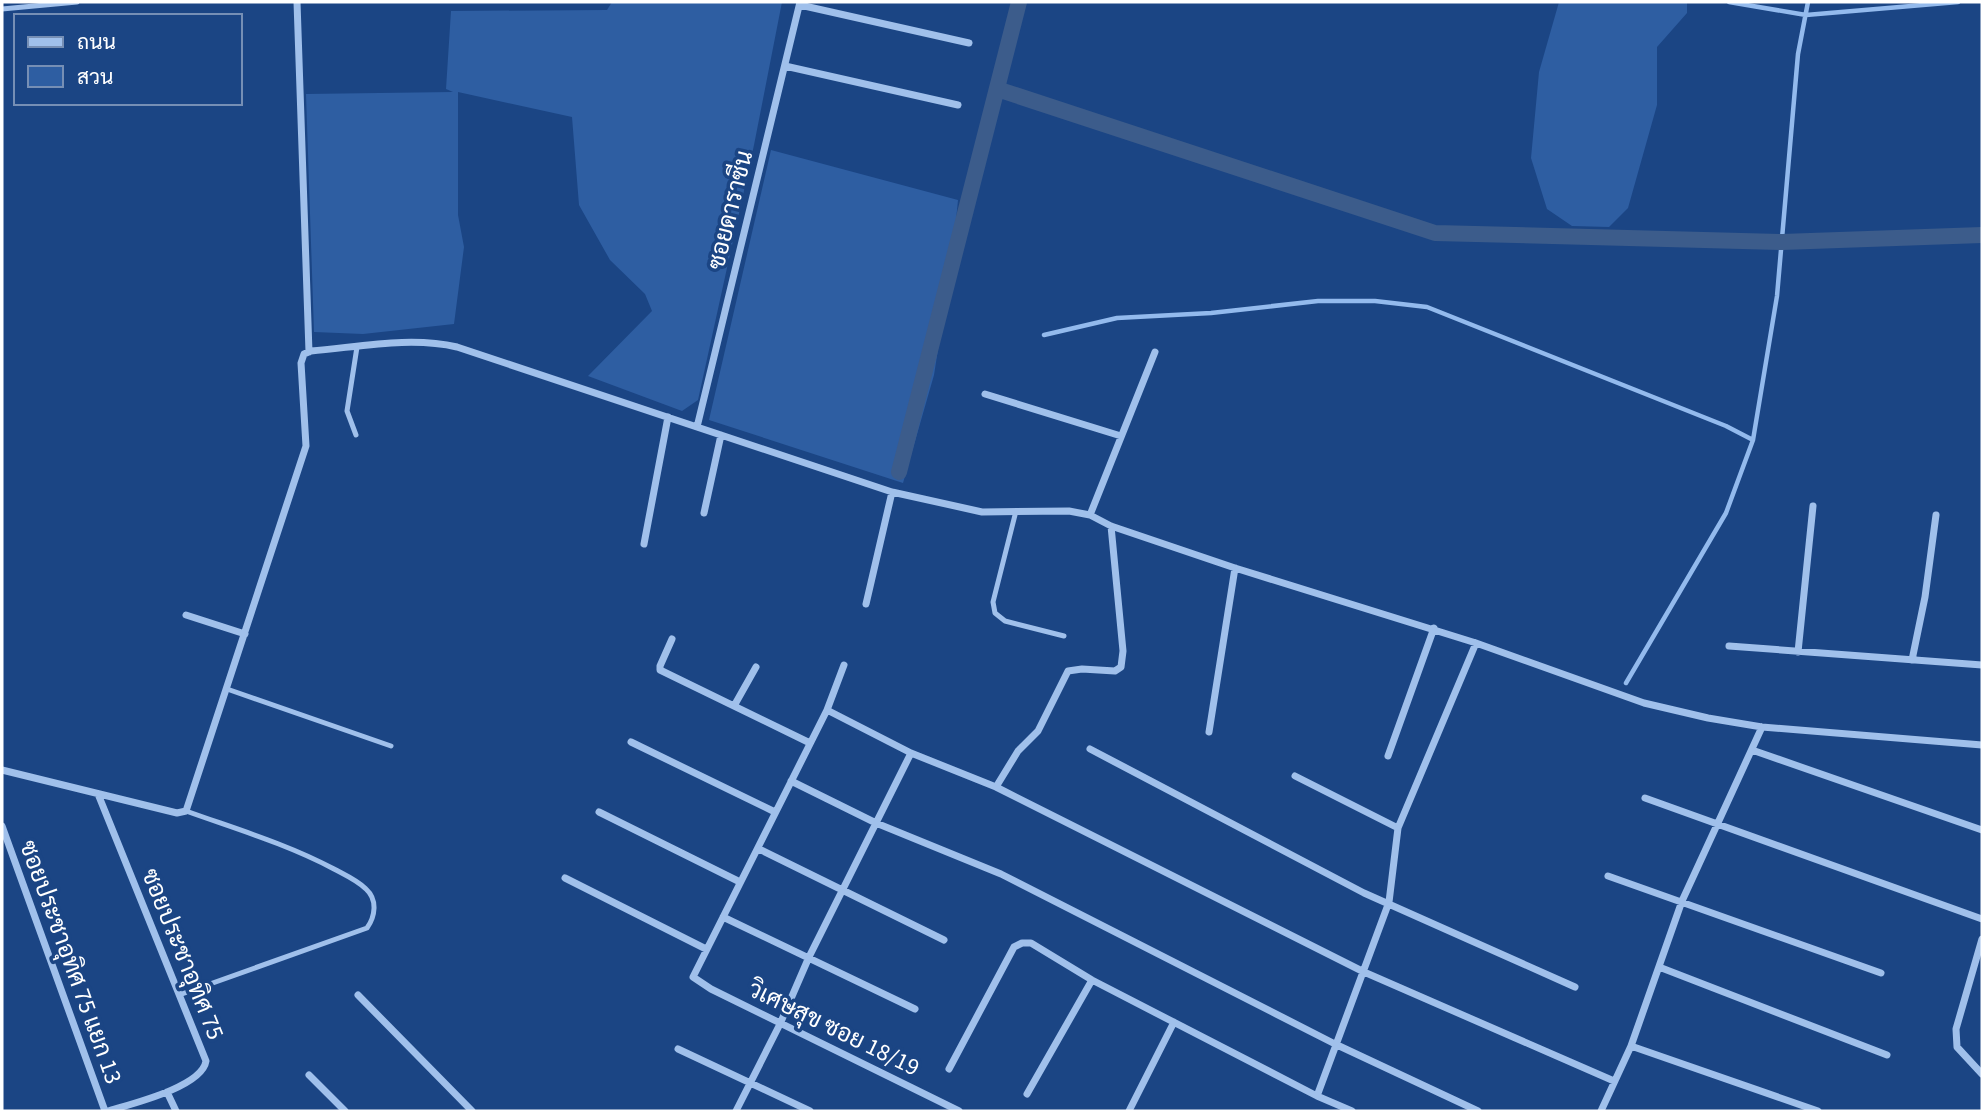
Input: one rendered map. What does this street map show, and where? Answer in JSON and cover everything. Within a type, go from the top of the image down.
[{"type":"street","points":[[297,2],[309,352]]},
{"type":"street","points":[[800,3],[970,43]]},
{"type":"street","name":"ซอยดาราซีน","points":[[698,427],[800,3]]},
{"type":"street","points":[[785,66],[958,105]]},
{"type":"street","points":[[2,770],[177,813],[187,811],[306,446],[300,363],[304,354],[356,347],[436,342],[891,492],[982,512],[1069,511],[1090,515],[1111,526],[1235,568],[1434,628],[1644,703],[1762,727],[1982,745]]},
{"type":"street","points":[[1090,515],[1155,352]]},
{"type":"street","points":[[985,394],[1121,436]]},
{"type":"street","points":[[644,544],[668,417]]},
{"type":"street","points":[[704,513],[722,435]]},
{"type":"street","points":[[866,604],[891,492]]},
{"type":"street","points":[[1798,652],[1813,506]]},
{"type":"street","points":[[1912,660],[1925,597],[1936,515]]},
{"type":"street","points":[[996,787],[1018,751],[1038,731],[1068,671],[1115,671],[1121,667],[1123,651],[1111,526]]},
{"type":"street","points":[[1209,732],[1235,568]]},
{"type":"street","points":[[186,615],[245,634]]},
{"type":"street","points":[[1388,756],[1434,628]]},
{"type":"street","points":[[672,639],[660,670],[810,743]]},
{"type":"street","points":[[1317,1096],[1389,902],[1398,828],[1476,643]]},
{"type":"street","points":[[1729,646],[1982,665]]},
{"type":"street","points":[[565,878],[706,949],[827,710],[844,665]]},
{"type":"street","points":[[734,706],[756,667]]},
{"type":"street","points":[[827,710],[911,753],[996,787],[1364,972],[1614,1081]]},
{"type":"street","points":[[1601,1111],[1631,1046],[1682,901],[1762,727]]},
{"type":"street","points":[[631,743],[775,812]]},
{"type":"street","points":[[1090,749],[1364,893],[1575,987]]},
{"type":"street","points":[[1752,750],[1982,830]]},
{"type":"street","points":[[736,1111],[911,753]]},
{"type":"street","points":[[1294,776],[1398,828]]},
{"type":"street","points":[[791,781],[876,824],[1001,874],[1335,1044],[1478,1111]]},
{"type":"street","name":"ซอยประชาอุทิศ 75","points":[[98,793],[206,1061],[205,1068],[198,1076],[167,1091],[106,1111]]},
{"type":"street","points":[[1644,798],[1982,919]]},
{"type":"street","points":[[599,812],[740,882]]},
{"type":"street","name":"ซอยประชาอุทิศ 75 แยก 13","points":[[2,826],[106,1111]]},
{"type":"street","points":[[758,849],[943,940]]},
{"type":"street","points":[[1608,876],[1881,973]]},
{"type":"street","points":[[723,917],[915,1010]]},
{"type":"street","points":[[1982,939],[1956,1029],[1957,1047],[1982,1074]]},
{"type":"street","points":[[948,1069],[1014,947],[1031,943],[1092,980],[1317,1096],[1352,1111]]},
{"type":"street","name":"วิเศษสุข ซอย 18/19","points":[[706,949],[693,977],[711,989],[959,1111]]},
{"type":"street","points":[[1659,967],[1887,1055]]},
{"type":"street","points":[[1027,1094],[1092,980]]},
{"type":"street","points":[[358,995],[472,1111]]},
{"type":"street","points":[[1129,1111],[1174,1022]]},
{"type":"street","points":[[1631,1046],[1818,1111]]},
{"type":"street","points":[[678,1049],[810,1111]]},
{"type":"street","points":[[309,1075],[345,1111]]},
{"type":"street","points":[[167,1091],[176,1111]]},
{"type":"lane","points":[[2,9],[77,2]]},
{"type":"lane","points":[[356,347],[347,411],[356,435]]},
{"type":"lane","points":[[1016,511],[993,602],[995,613],[1004,621],[1064,636]]},
{"type":"lane","points":[[227,689],[391,746]]},
{"type":"lane","points":[[179,995],[367,928],[374,918],[374,906],[369,891],[353,879],[311,857],[187,811]]},
{"type":"green space","points":[[612,2],[782,2],[754,145],[698,400],[682,411],[588,376],[652,311],[645,294],[610,260],[579,205],[572,117],[458,92],[458,215],[464,247],[454,324],[363,334],[314,332],[306,94],[453,92],[446,89],[451,11],[607,10]]},
{"type":"green space","points":[[1559,2],[1687,2],[1687,13],[1657,47],[1657,105],[1628,208],[1609,227],[1572,226],[1547,209],[1531,158],[1539,72]]},
{"type":"green space","points":[[771,150],[958,200],[952,260],[934,375],[903,483],[709,420]]},
{"type":"waterway","points":[[899,472],[1019,2]]},
{"type":"waterway","points":[[1729,2],[1806,15],[1958,2]]},
{"type":"waterway","points":[[1626,683],[1726,513],[1753,440],[1777,296],[1798,54],[1808,2]]},
{"type":"waterway","points":[[997,89],[1435,233],[1782,242],[1982,235]]},
{"type":"waterway","points":[[1044,335],[1117,318],[1211,313],[1318,301],[1375,301],[1427,307],[1726,426],[1753,440]]}]
